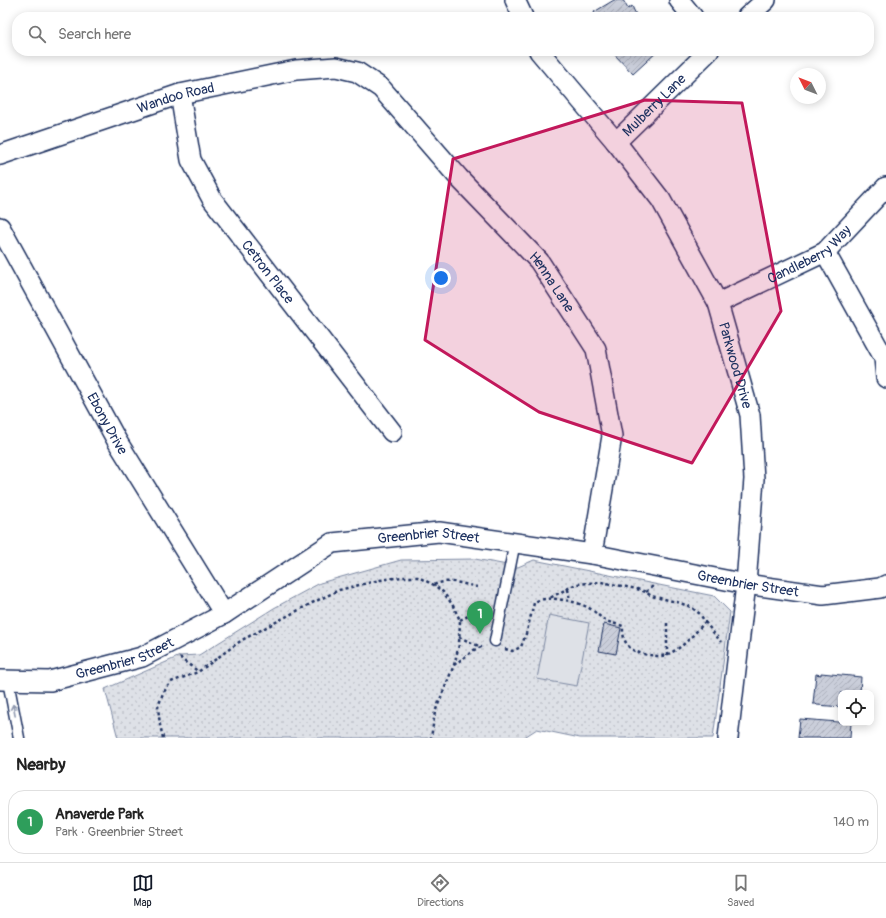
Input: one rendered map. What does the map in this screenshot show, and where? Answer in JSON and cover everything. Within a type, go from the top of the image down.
[{"type":"street","points":[[515,0],[521,12]]},
{"type":"street","points":[[679,0],[689,12]]},
{"type":"street","points":[[752,12],[766,0]]},
{"type":"street","name":"Parkwood Drive","points":[[543,56],[616,142],[661,200],[718,303],[750,415],[754,479],[746,584],[728,738]]},
{"type":"street","name":"Mulberry Lane","points":[[616,142],[704,56]]},
{"type":"street","name":"Wandoo Road","points":[[0,154],[180,94],[296,70],[336,67],[357,72]]},
{"type":"street","name":"Henna Lane","points":[[357,72],[381,88],[460,178],[539,261],[596,349],[612,436],[592,554]]},
{"type":"street","name":"Cetron Place","points":[[180,94],[192,160],[212,199],[392,432]]},
{"type":"street","name":"Candleberry Way","points":[[718,303],[825,252],[886,187]]},
{"type":"street","name":"Ebony Drive","points":[[0,227],[116,441],[224,614]]},
{"type":"street","points":[[825,252],[884,358],[886,378]]},
{"type":"street","name":"Greenbrier Street","points":[[4,681],[50,681],[142,657],[224,614],[332,543],[439,532],[592,554],[746,584],[823,595],[880,588],[886,585]]},
{"type":"lane","points":[[493,645],[516,542]]},
{"type":"lane","points":[[4,681],[19,738]]},
{"type":"path","points":[[163,738],[158,707],[163,693],[171,682],[198,672],[242,640],[339,590],[380,580],[402,577],[418,577],[434,585],[443,592],[452,604],[460,620],[459,645],[454,665],[435,712],[431,738]]},
{"type":"path","points":[[434,585],[448,581],[477,587]]},
{"type":"path","points":[[454,665],[474,650],[481,647],[493,645],[512,651],[521,647],[527,631],[534,603],[537,600],[548,598],[576,584],[601,582],[637,589],[646,592],[651,596],[692,607],[706,622],[685,644],[667,655],[656,656],[641,654],[632,650],[622,633],[622,626],[605,620],[588,607],[570,601],[548,598]]},
{"type":"path","points":[[568,589],[570,601]]},
{"type":"path","points":[[460,620],[472,614]]},
{"type":"path","points":[[667,623],[667,655]]},
{"type":"path","points":[[459,637],[481,647]]},
{"type":"path","points":[[172,642],[182,660],[193,666],[198,672]]},
{"type":"highlighted area","points":[[645,100],[742,103],[781,311],[692,463],[539,412],[425,340],[453,159]]},
{"type":"shaded area","points":[[475,559],[518,567],[534,560],[714,596],[730,612],[713,738],[580,738],[537,729],[523,738],[118,738],[105,689],[180,656],[199,655],[274,608],[320,583],[401,560]]},
{"type":"shaded area","points":[[549,615],[589,623],[577,686],[537,679]]},
{"type":"building","points":[[614,0],[623,0],[628,9],[632,6],[635,12],[594,12]]},
{"type":"building","points":[[616,56],[653,56],[633,74]]},
{"type":"building","points":[[604,624],[621,628],[616,654],[599,651]]},
{"type":"building","points":[[821,673],[861,677],[860,690],[838,690],[838,707],[813,704],[816,674],[821,675]]},
{"type":"building","points":[[800,719],[838,722],[838,726],[851,726],[850,738],[798,738]]},
{"type":"place","name":"Anaverde Park","points":[[480,634]]}]
